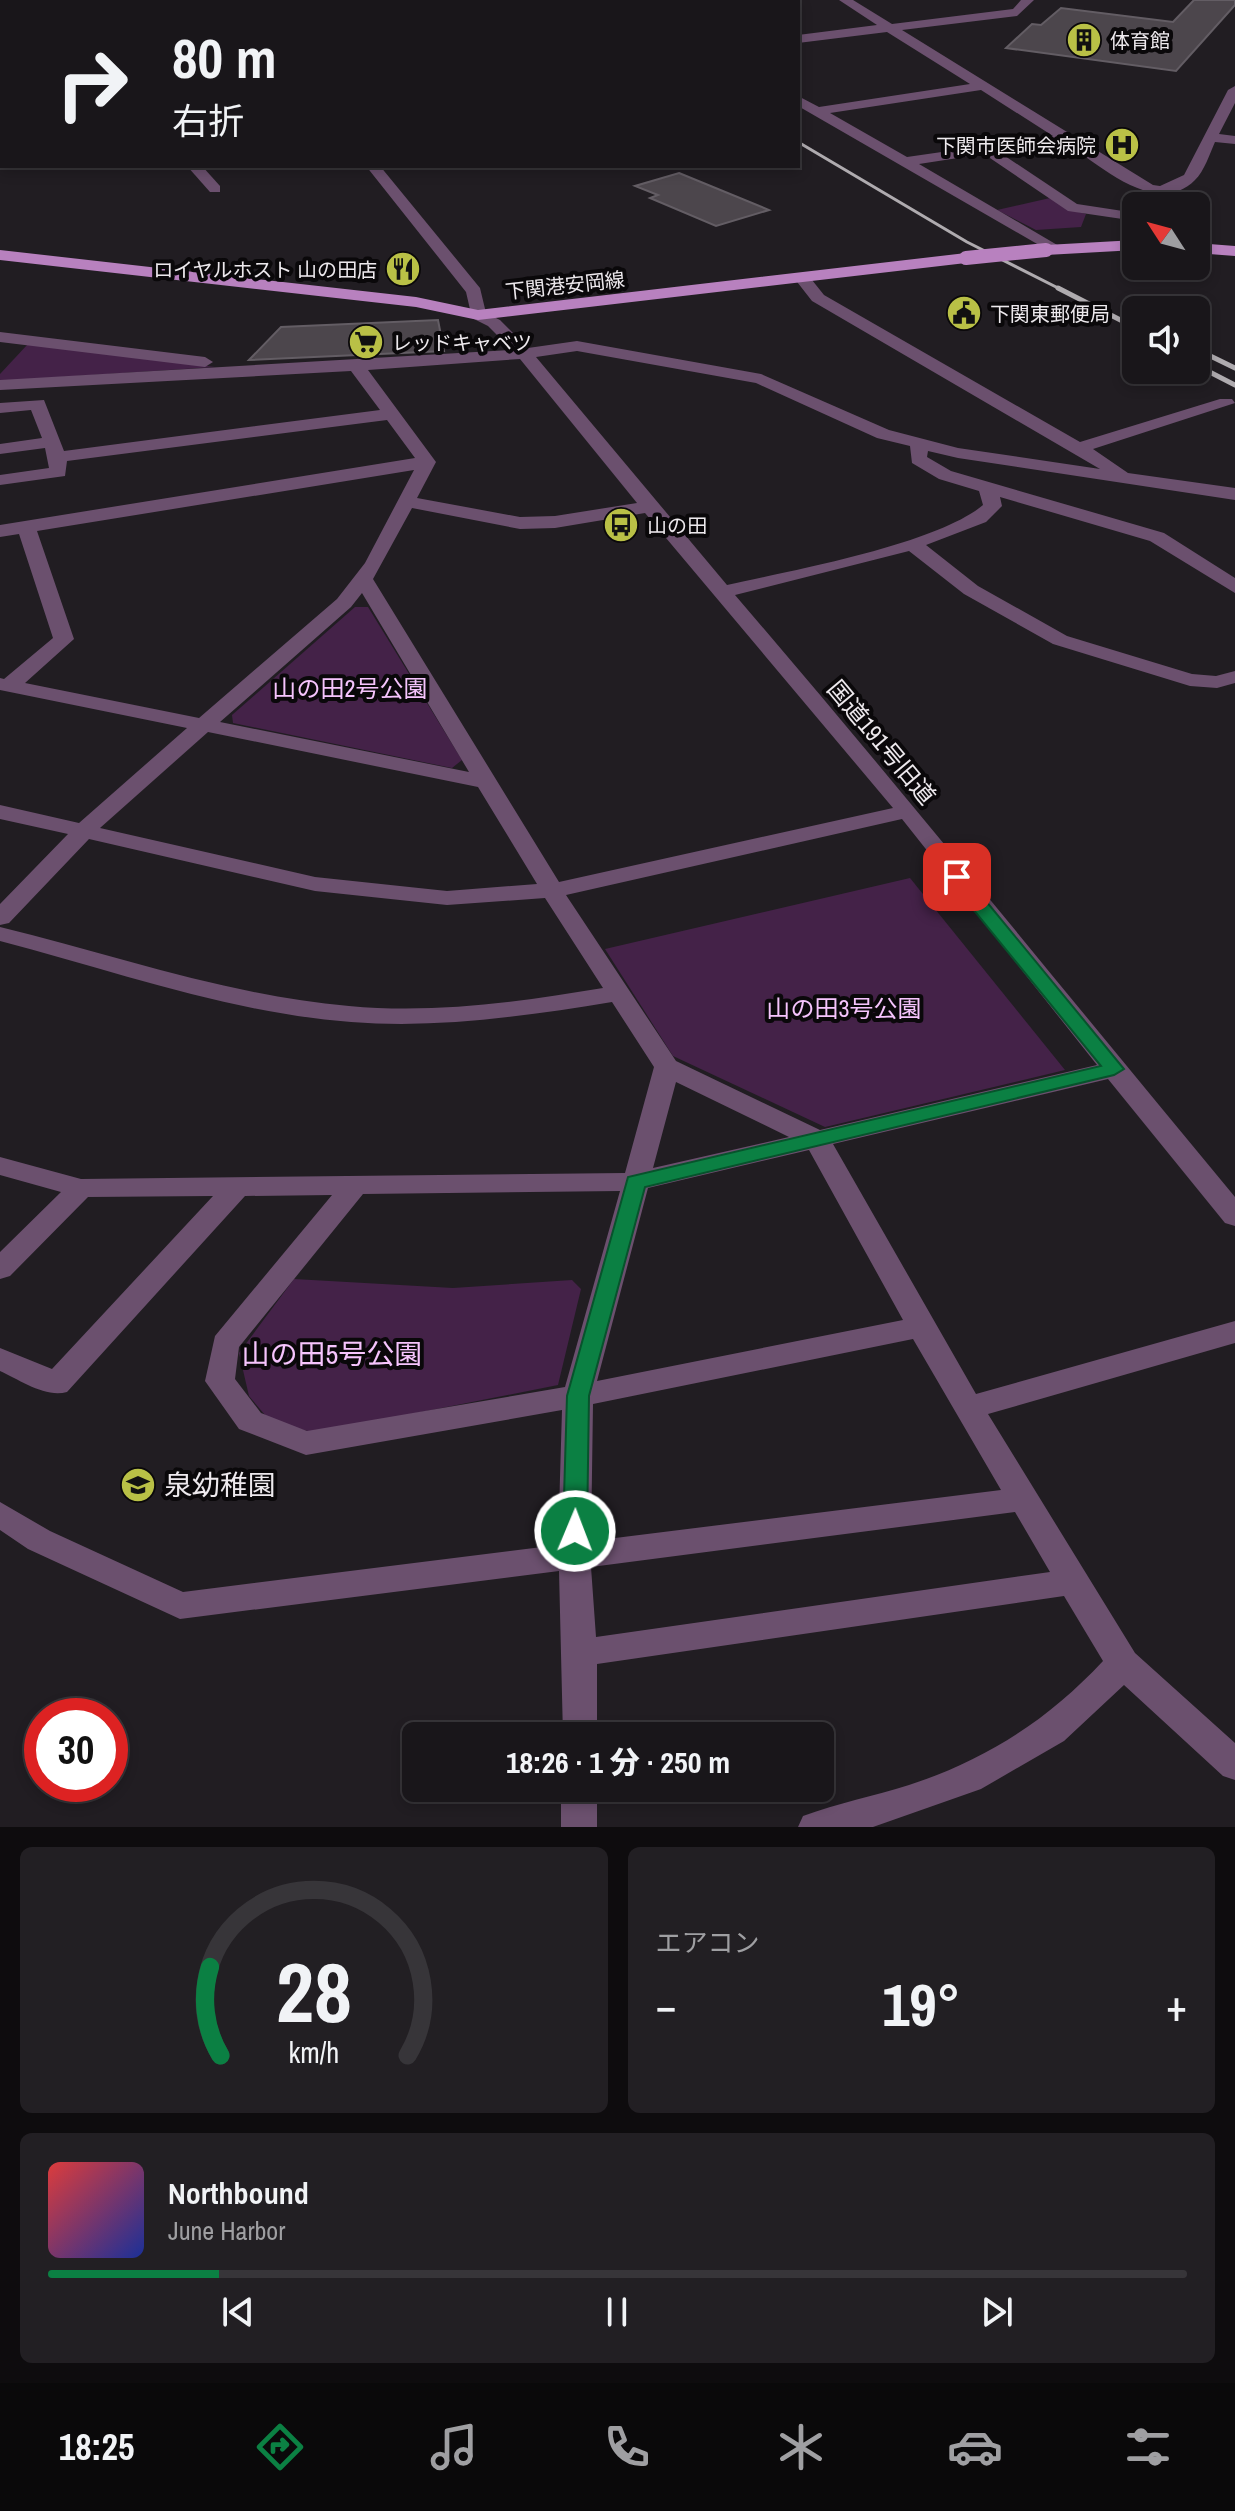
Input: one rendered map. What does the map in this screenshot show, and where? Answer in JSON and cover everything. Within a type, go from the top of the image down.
[{"type":"main road","name":"下関港安岡線","points":[[0,255],[400,300],[478,315],[966,258],[1122,246]]},
{"type":"main road","points":[[1210,249],[1235,251]]},
{"type":"street","points":[[845,0],[1151,192]]},
{"type":"street","points":[[970,0],[994,14]]},
{"type":"street","points":[[800,39],[1017,12],[1028,0]]},
{"type":"street","points":[[817,111],[981,86]]},
{"type":"street","points":[[1173,192],[1190,178],[1235,90]]},
{"type":"street","points":[[800,101],[1051,249]]},
{"type":"street","points":[[1210,137],[1235,140]]},
{"type":"street","points":[[905,162],[1065,138]]},
{"type":"street","points":[[987,150],[1073,208],[1122,215]]},
{"type":"street","points":[[196,168],[215,189]]},
{"type":"street","points":[[375,168],[474,291],[478,315]]},
{"type":"street","points":[[802,278],[818,298],[1131,479]]},
{"type":"street","name":"国道191号旧道","points":[[478,315],[494,323],[525,354],[721,592],[908,811],[957,877],[1235,1216]]},
{"type":"street","points":[[0,337],[271,369]]},
{"type":"street","points":[[0,385],[356,366],[525,354],[577,346],[751,377],[797,393],[857,424],[958,453],[1235,494]]},
{"type":"street","points":[[356,366],[427,462]]},
{"type":"street","points":[[1078,448],[1226,403]]},
{"type":"street","points":[[0,408],[38,404],[59,472],[0,480]]},
{"type":"street","points":[[0,449],[54,450],[393,414]]},
{"type":"street","points":[[919,444],[918,459],[923,463],[988,489],[1157,537],[1235,587]]},
{"type":"street","points":[[0,918],[84,830],[344,603],[364,580],[427,462]]},
{"type":"street","points":[[0,531],[427,462]]},
{"type":"street","points":[[721,592],[912,544],[979,521],[993,506],[988,489]]},
{"type":"street","points":[[408,502],[520,523],[555,522],[650,507]]},
{"type":"street","points":[[4,685],[64,639],[26,527]]},
{"type":"street","points":[[912,544],[971,590],[1060,640],[1190,680],[1217,682],[1235,677]]},
{"type":"street","points":[[364,580],[555,890],[567,915],[667,1067],[817,1139],[968,1408],[1123,1663],[1235,1765]]},
{"type":"street","points":[[4,685],[487,782]]},
{"type":"street","points":[[0,812],[338,888],[447,898],[511,896],[555,890],[908,811]]},
{"type":"street","points":[[0,934],[313,1010],[405,1016],[452,1014],[620,993]]},
{"type":"street","points":[[580,1722],[580,1653],[574,1558],[578,1396],[667,1067]]},
{"type":"street","points":[[0,1166],[81,1188],[635,1182],[1114,1069]]},
{"type":"street","points":[[356,1184],[225,1344],[220,1381],[250,1421],[306,1443],[578,1396],[921,1327]]},
{"type":"street","points":[[0,1359],[56,1384],[238,1186]]},
{"type":"street","points":[[0,1269],[81,1188]]},
{"type":"street","points":[[968,1408],[1235,1332]]},
{"type":"street","points":[[0,1514],[39,1540],[180,1606],[1024,1499]]},
{"type":"street","points":[[580,1653],[1071,1582]]},
{"type":"street","points":[[816,1827],[897,1805],[997,1762],[1050,1732],[1091,1698],[1123,1663]]},
{"type":"street","points":[[579,1802],[579,1827]]},
{"type":"green space","points":[[1050,198],[1067,209],[1086,214],[1081,227],[1036,230],[997,210]]},
{"type":"green space","points":[[28,344],[215,367],[0,381],[0,374]]},
{"type":"green space","name":"山の田2号公園","points":[[355,607],[368,607],[462,760],[452,768],[233,723],[232,715]]},
{"type":"green space","name":"山の田3号公園","points":[[910,878],[1065,1070],[825,1127],[673,1056],[605,949]]},
{"type":"green space","name":"山の田5号公園","points":[[294,1279],[453,1288],[572,1280],[581,1289],[558,1385],[315,1433],[270,1421],[249,1396],[239,1353]]},
{"type":"building","name":"体育館","points":[[1194,0],[1235,0],[1235,5],[1176,71],[1006,48],[1032,24],[1041,25],[1061,8],[1173,22]]},
{"type":"building","points":[[679,173],[769,210],[716,226],[650,198],[658,195],[635,186]]},
{"type":"building","name":"レッドキャベツ","points":[[438,320],[444,351],[249,360],[281,327]]},
{"type":"railway","points":[[800,143],[967,242],[1062,290]]},
{"type":"railway","points":[[1058,288],[1122,321]]},
{"type":"railway","points":[[1210,356],[1235,368]]},
{"type":"railway","points":[[1210,372],[1235,385]]},
{"type":"place","name":"体育館","points":[[1084,40]]},
{"type":"place","name":"下関市医師会病院","points":[[1122,145]]},
{"type":"place","name":"ロイヤルホスト 山の田店","points":[[403,269]]},
{"type":"place","name":"下関東郵便局","points":[[964,313]]},
{"type":"place","name":"レッドキャベツ","points":[[366,342]]},
{"type":"place","name":"山の田","points":[[621,525]]},
{"type":"place","name":"泉幼稚園","points":[[138,1485]]},
{"type":"route","points":[[575,1531],[578,1396],[635,1182],[1114,1069],[957,877]]}]
